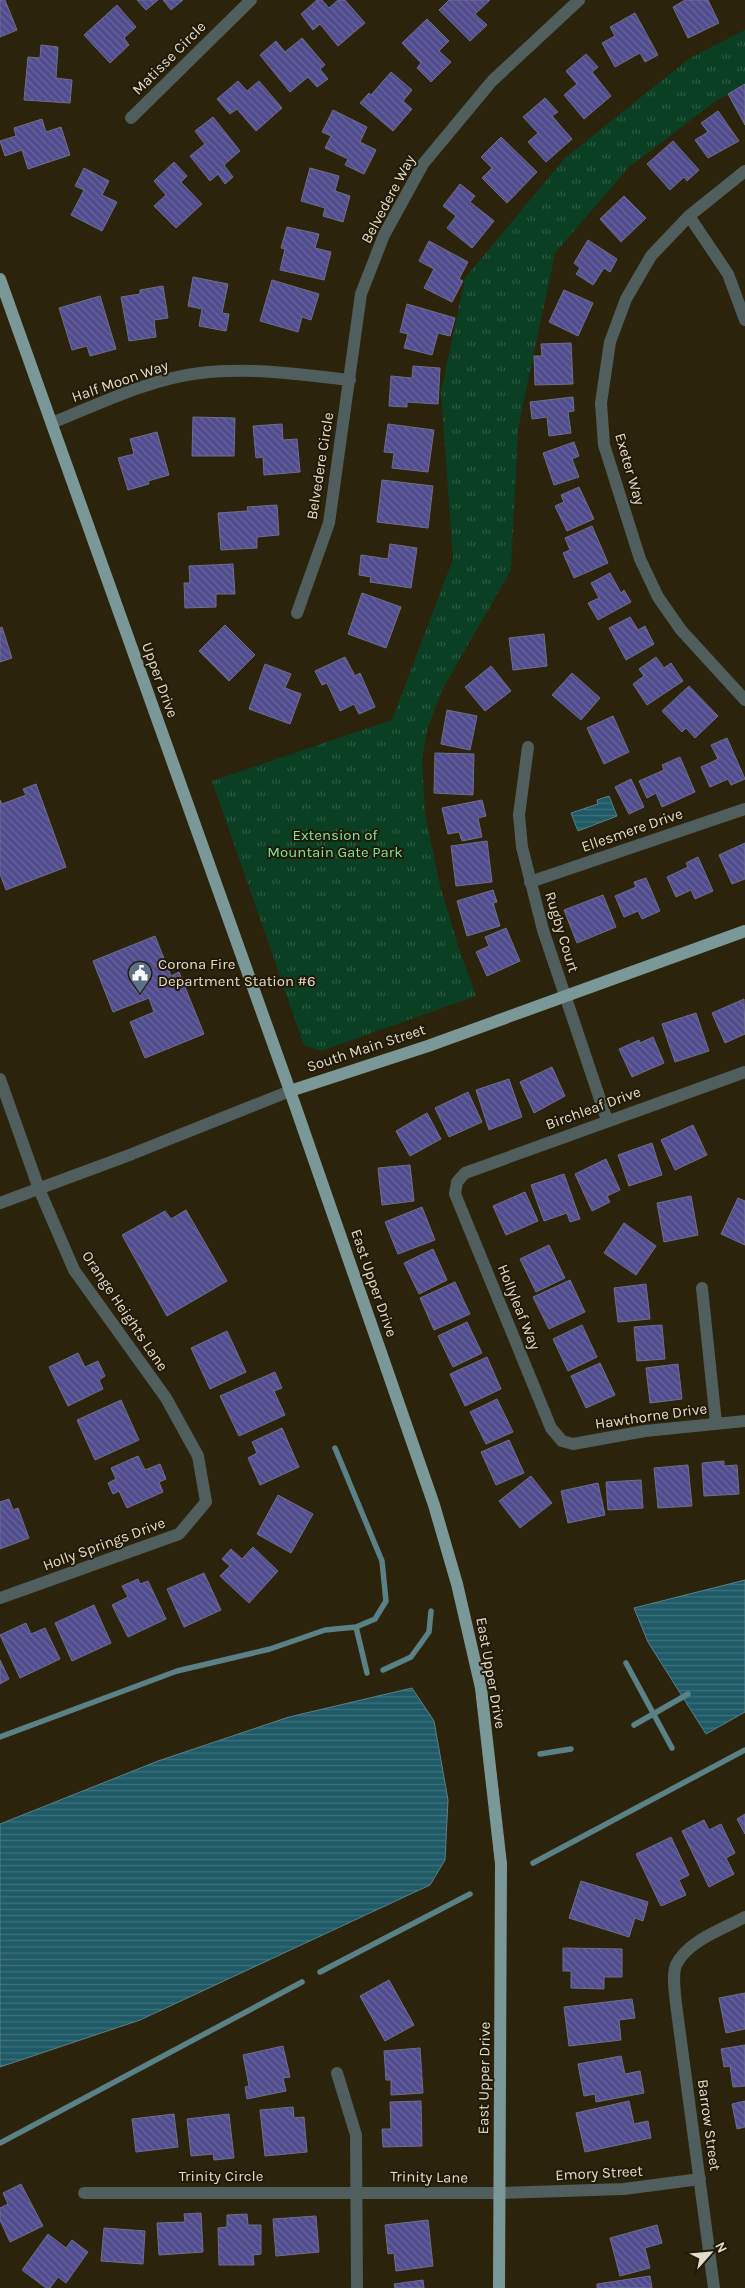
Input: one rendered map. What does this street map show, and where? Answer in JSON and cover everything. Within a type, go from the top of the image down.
[{"type":"main road","name":"Upper Drive","points":[[0,279],[290,1090]]},
{"type":"main road","name":"South Main Street","points":[[290,1090],[428,1046],[745,931]]},
{"type":"main road","name":"East Upper Drive","points":[[290,1090],[434,1505],[457,1584],[480,1688],[502,1864],[499,2288]]},
{"type":"street","name":"Matisse Circle","points":[[131,118],[251,0]]},
{"type":"street","name":"Belvedere Way","points":[[350,380],[361,294],[384,235],[424,164],[492,81],[579,0]]},
{"type":"street","name":"Exeter Way","points":[[745,171],[689,216],[651,256],[623,308],[610,342],[601,403],[604,445],[640,559],[658,597],[681,630],[745,700]]},
{"type":"street","points":[[689,216],[728,274],[745,320]]},
{"type":"street","name":"Half Moon Way","points":[[52,423],[147,386],[199,373],[253,370],[350,380]]},
{"type":"street","name":"Belvedere Circle","points":[[297,613],[329,523],[350,380]]},
{"type":"street","name":"Rugby Court","points":[[528,747],[519,815],[522,847],[542,930],[607,1120]]},
{"type":"street","name":"Ellesmere Drive","points":[[530,882],[745,809]]},
{"type":"street","name":"Birchleaf Drive","points":[[457,1182],[465,1173],[607,1120],[745,1072]]},
{"type":"street","name":"Orange Heights Lane","points":[[0,1079],[39,1189],[74,1270],[166,1398],[198,1456],[206,1502]]},
{"type":"street","name":"South Main Street","points":[[0,1203],[132,1154],[290,1090]]},
{"type":"street","name":"Hollyleaf Way","points":[[457,1182],[455,1194],[458,1203],[551,1428],[562,1441]]},
{"type":"street","points":[[702,1288],[716,1423]]},
{"type":"street","name":"Hawthorne Drive","points":[[562,1441],[573,1444],[645,1431],[745,1421]]},
{"type":"street","name":"Holly Springs Drive","points":[[0,1598],[179,1534],[206,1502]]},
{"type":"street","name":"Barrow Street","points":[[714,2288],[676,2004],[675,1967],[684,1953],[697,1943],[745,1917]]},
{"type":"street","points":[[337,2073],[356,2135],[358,2192],[357,2288]]},
{"type":"street","name":"Emory Street","points":[[499,2193],[624,2190],[700,2179]]},
{"type":"street","name":"Trinity Lane","points":[[358,2192],[499,2193]]},
{"type":"street","name":"Trinity Circle","points":[[84,2193],[358,2192]]},
{"type":"green space","name":"Extension of Mountain Gate Park","points":[[745,30],[745,86],[717,100],[629,167],[555,253],[518,429],[511,570],[442,690],[427,730],[422,759],[425,813],[439,881],[457,943],[476,996],[321,1051],[304,1045],[212,781],[392,720],[453,559],[441,392],[465,278],[565,158],[690,58]]},
{"type":"water","points":[[609,796],[617,816],[578,831],[571,813],[598,804],[597,800]]},
{"type":"water","points":[[745,1580],[745,1712],[706,1734],[648,1642],[634,1608]]},
{"type":"water","points":[[412,1688],[434,1721],[448,1800],[445,1860],[430,1885],[140,2020],[0,2067],[0,1824],[158,1761],[289,1717]]},
{"type":"building","points":[[0,0],[5,0],[17,30],[0,37]]},
{"type":"building","points":[[137,0],[158,0],[146,10]]},
{"type":"building","points":[[163,0],[183,0],[171,10]]},
{"type":"building","points":[[317,0],[322,0],[329,8],[338,0],[345,0],[365,23],[338,46],[320,24],[313,30],[301,14]]},
{"type":"building","points":[[449,0],[490,0],[475,14],[487,25],[470,41],[439,10]]},
{"type":"building","points":[[685,0],[708,0],[719,23],[688,38],[673,7]]},
{"type":"building","points":[[117,5],[136,27],[124,38],[129,45],[110,63],[84,35]]},
{"type":"building","points":[[635,13],[658,55],[645,62],[640,53],[615,67],[602,43],[615,36],[610,27]]},
{"type":"building","points":[[427,19],[449,41],[439,51],[451,62],[431,82],[417,68],[421,63],[402,43]]},
{"type":"building","points":[[302,38],[325,65],[320,69],[328,79],[317,87],[308,77],[290,92],[260,55],[276,41],[285,52]]},
{"type":"building","points":[[41,45],[58,47],[56,78],[72,80],[70,103],[24,100],[28,57],[40,58]]},
{"type":"building","points":[[586,54],[598,67],[592,72],[611,96],[584,119],[564,95],[577,84],[566,71]]},
{"type":"building","points":[[391,72],[412,90],[403,101],[412,109],[393,131],[360,103],[369,93],[371,95]]},
{"type":"building","points":[[238,81],[247,91],[259,81],[282,108],[256,131],[237,109],[230,114],[217,99]]},
{"type":"building","points":[[745,84],[745,125],[728,94]]},
{"type":"building","points":[[545,98],[558,112],[552,116],[572,139],[546,162],[528,142],[538,133],[523,117]]},
{"type":"building","points":[[333,110],[367,127],[360,142],[376,150],[364,174],[345,165],[348,159],[325,148],[331,136],[322,132]]},
{"type":"building","points":[[718,111],[739,141],[708,158],[695,140],[708,132],[701,123]]},
{"type":"building","points":[[213,117],[240,151],[224,165],[233,177],[225,184],[218,174],[210,181],[190,156],[205,144],[195,131]]},
{"type":"building","points":[[42,119],[46,132],[61,127],[70,155],[28,169],[22,150],[5,156],[0,141],[16,136],[14,128]]},
{"type":"building","points":[[501,137],[537,172],[507,203],[482,178],[492,168],[481,157]]},
{"type":"building","points":[[673,141],[699,170],[687,181],[684,177],[670,190],[647,164]]},
{"type":"building","points":[[174,162],[187,176],[181,182],[202,204],[176,228],[154,206],[166,195],[154,181]]},
{"type":"building","points":[[84,168],[109,181],[102,195],[117,202],[102,231],[71,215],[84,190],[75,186]]},
{"type":"building","points":[[310,168],[339,176],[335,191],[350,196],[343,222],[323,216],[325,208],[301,201]]},
{"type":"building","points":[[460,184],[475,196],[470,202],[494,221],[472,248],[447,228],[456,216],[443,206]]},
{"type":"building","points":[[624,196],[646,218],[621,242],[600,219]]},
{"type":"building","points":[[287,227],[319,234],[315,248],[331,252],[324,280],[280,270],[285,249],[281,248]]},
{"type":"building","points":[[588,240],[617,259],[610,272],[604,268],[593,285],[576,274],[580,268],[574,263]]},
{"type":"building","points":[[429,241],[468,262],[459,279],[463,281],[452,302],[424,288],[434,269],[419,261]]},
{"type":"building","points":[[193,277],[228,284],[222,313],[229,314],[226,331],[199,326],[202,309],[188,306]]},
{"type":"building","points":[[272,280],[319,294],[311,320],[302,317],[298,332],[260,321]]},
{"type":"building","points":[[163,286],[168,318],[154,320],[156,337],[129,341],[121,297],[140,294],[140,290]]},
{"type":"building","points":[[564,290],[593,303],[578,336],[549,322]]},
{"type":"building","points":[[100,296],[116,349],[90,356],[87,346],[72,350],[59,308]]},
{"type":"building","points":[[407,304],[455,318],[450,336],[438,333],[432,355],[404,348],[408,334],[400,332]]},
{"type":"building","points":[[571,343],[573,384],[535,385],[534,356],[542,356],[541,344]]},
{"type":"building","points":[[413,366],[440,368],[438,404],[407,402],[407,407],[389,406],[391,376],[412,378]]},
{"type":"building","points":[[573,397],[574,411],[568,412],[571,433],[549,436],[547,417],[532,419],[530,402]]},
{"type":"building","points":[[193,417],[235,418],[234,456],[192,456]]},
{"type":"building","points":[[282,424],[283,440],[297,439],[300,472],[264,475],[263,457],[256,458],[253,426]]},
{"type":"building","points":[[388,424],[434,430],[428,472],[392,468],[394,453],[384,452]]},
{"type":"building","points":[[157,432],[169,475],[148,481],[149,484],[128,490],[118,458],[134,454],[130,439]]},
{"type":"building","points":[[574,442],[579,456],[572,459],[579,477],[554,485],[543,453]]},
{"type":"building","points":[[382,480],[433,486],[428,528],[377,522]]},
{"type":"building","points":[[579,487],[594,519],[567,531],[555,506],[564,502],[561,495]]},
{"type":"building","points":[[277,505],[279,535],[257,537],[257,548],[221,550],[218,513],[248,511],[247,507]]},
{"type":"building","points":[[592,526],[608,563],[574,578],[563,553],[570,550],[565,538]]},
{"type":"building","points":[[390,544],[417,548],[411,588],[370,582],[371,577],[359,575],[361,555],[388,559]]},
{"type":"building","points":[[233,564],[235,594],[216,594],[216,607],[185,608],[184,583],[190,583],[189,566]]},
{"type":"building","points":[[610,573],[621,593],[624,590],[631,602],[598,620],[588,603],[599,598],[591,583]]},
{"type":"building","points":[[362,593],[401,607],[386,648],[348,634]]},
{"type":"building","points":[[630,617],[638,630],[645,626],[654,644],[626,660],[609,628]]},
{"type":"building","points":[[225,625],[255,655],[229,681],[199,651]]},
{"type":"building","points":[[2,627],[12,658],[0,662],[0,628]]},
{"type":"building","points":[[544,634],[547,666],[513,670],[509,638]]},
{"type":"building","points":[[345,657],[355,676],[360,673],[375,707],[359,714],[354,704],[340,711],[327,683],[322,685],[315,671]]},
{"type":"building","points":[[656,657],[664,668],[671,663],[683,681],[647,705],[633,684],[644,676],[639,669]]},
{"type":"building","points":[[265,664],[291,674],[285,688],[301,694],[290,724],[249,709]]},
{"type":"building","points":[[491,666],[511,691],[485,711],[465,687]]},
{"type":"building","points":[[572,673],[600,698],[581,720],[552,695]]},
{"type":"building","points":[[689,686],[718,716],[695,738],[686,728],[682,732],[662,711]]},
{"type":"building","points":[[447,710],[477,716],[470,750],[441,744]]},
{"type":"building","points":[[613,716],[629,752],[604,764],[587,728]]},
{"type":"building","points":[[727,738],[745,779],[731,785],[728,779],[710,787],[701,767],[718,759],[711,745]]},
{"type":"building","points":[[435,753],[474,754],[473,795],[434,793]]},
{"type":"building","points":[[680,757],[695,792],[662,807],[656,793],[647,798],[639,781],[664,770],[662,765]]},
{"type":"building","points":[[631,779],[644,807],[629,814],[615,787]]},
{"type":"building","points":[[36,784],[66,867],[6,890],[0,874],[0,800],[2,804],[26,795],[23,789]]},
{"type":"building","points":[[482,800],[486,816],[478,818],[482,837],[462,841],[459,832],[448,834],[442,808]]},
{"type":"building","points":[[487,841],[492,882],[456,886],[451,846]]},
{"type":"building","points":[[745,843],[745,879],[732,884],[719,855]]},
{"type":"building","points":[[698,857],[713,891],[695,899],[691,890],[676,897],[667,877],[688,867],[686,863]]},
{"type":"building","points":[[646,878],[660,911],[642,919],[638,911],[624,917],[615,896],[636,887],[634,882]]},
{"type":"building","points":[[493,890],[497,902],[493,903],[500,926],[467,936],[457,901]]},
{"type":"building","points":[[603,895],[616,927],[577,943],[564,910]]},
{"type":"building","points":[[506,928],[520,961],[487,976],[476,952],[489,946],[485,937]]},
{"type":"building","points":[[155,936],[171,976],[179,972],[204,1034],[145,1058],[130,1022],[154,1012],[149,998],[113,1012],[93,961]]},
{"type":"building","points":[[744,999],[745,1034],[725,1043],[712,1013]]},
{"type":"building","points":[[696,1013],[709,1051],[675,1062],[662,1024]]},
{"type":"building","points":[[653,1037],[664,1063],[632,1077],[619,1049],[639,1040],[640,1043]]},
{"type":"building","points":[[552,1067],[565,1096],[534,1113],[520,1082]]},
{"type":"building","points":[[509,1079],[522,1117],[489,1130],[476,1090]]},
{"type":"building","points":[[468,1092],[482,1122],[449,1137],[435,1108]]},
{"type":"building","points":[[427,1113],[441,1139],[410,1156],[396,1131]]},
{"type":"building","points":[[693,1125],[707,1155],[675,1170],[661,1140]]},
{"type":"building","points":[[652,1143],[662,1175],[629,1186],[618,1155]]},
{"type":"building","points":[[606,1159],[620,1190],[607,1196],[610,1202],[592,1211],[575,1174]]},
{"type":"building","points":[[410,1165],[414,1201],[382,1205],[378,1168]]},
{"type":"building","points":[[564,1174],[580,1219],[570,1222],[567,1213],[544,1221],[531,1185]]},
{"type":"building","points":[[525,1192],[538,1221],[506,1235],[493,1206]]},
{"type":"building","points":[[691,1196],[698,1235],[664,1242],[657,1203]]},
{"type":"building","points":[[738,1198],[745,1201],[745,1245],[721,1234]]},
{"type":"building","points":[[422,1207],[435,1240],[398,1254],[385,1222]]},
{"type":"building","points":[[186,1210],[227,1281],[167,1316],[122,1235],[165,1211],[171,1219]]},
{"type":"building","points":[[624,1223],[656,1246],[636,1275],[604,1253]]},
{"type":"building","points":[[549,1245],[565,1278],[536,1292],[520,1259]]},
{"type":"building","points":[[433,1249],[447,1280],[419,1294],[404,1263]]},
{"type":"building","points":[[570,1280],[585,1312],[549,1329],[533,1297]]},
{"type":"building","points":[[455,1282],[470,1314],[434,1330],[420,1298]]},
{"type":"building","points":[[646,1284],[650,1319],[618,1322],[614,1288]]},
{"type":"building","points":[[467,1322],[482,1353],[453,1367],[438,1336]]},
{"type":"building","points":[[582,1325],[597,1357],[568,1371],[553,1339]]},
{"type":"building","points":[[662,1325],[665,1359],[637,1361],[634,1327]]},
{"type":"building","points":[[227,1331],[246,1372],[210,1389],[191,1348]]},
{"type":"building","points":[[78,1353],[85,1367],[98,1361],[105,1376],[99,1380],[103,1389],[68,1406],[49,1367]]},
{"type":"building","points":[[487,1357],[501,1389],[465,1406],[450,1374]]},
{"type":"building","points":[[600,1363],[615,1395],[586,1408],[571,1376]]},
{"type":"building","points":[[678,1364],[682,1399],[650,1403],[646,1368]]},
{"type":"building","points":[[275,1372],[282,1388],[274,1391],[285,1415],[239,1436],[220,1396]]},
{"type":"building","points":[[497,1399],[513,1432],[486,1444],[470,1412]]},
{"type":"building","points":[[121,1400],[139,1440],[95,1460],[77,1420]]},
{"type":"building","points":[[282,1428],[299,1467],[260,1485],[248,1458],[257,1453],[252,1442]]},
{"type":"building","points":[[509,1440],[524,1473],[496,1485],[481,1452]]},
{"type":"building","points":[[138,1456],[145,1470],[160,1464],[166,1479],[159,1482],[163,1492],[127,1508],[119,1491],[113,1494],[108,1483],[116,1479],[111,1468]]},
{"type":"building","points":[[724,1461],[724,1466],[737,1465],[739,1494],[704,1496],[702,1463]]},
{"type":"building","points":[[688,1465],[692,1506],[658,1508],[654,1468]]},
{"type":"building","points":[[531,1476],[552,1503],[520,1528],[499,1501]]},
{"type":"building","points":[[641,1480],[643,1508],[608,1510],[606,1482]]},
{"type":"building","points":[[598,1483],[605,1515],[568,1523],[561,1491]]},
{"type":"building","points":[[278,1495],[313,1514],[291,1553],[257,1534]]},
{"type":"building","points":[[9,1499],[13,1510],[18,1508],[29,1538],[0,1549],[0,1502]]},
{"type":"building","points":[[253,1547],[278,1571],[249,1603],[220,1576],[230,1566],[222,1559],[231,1549],[242,1559]]},
{"type":"building","points":[[204,1573],[221,1610],[184,1627],[167,1589]]},
{"type":"building","points":[[138,1579],[140,1584],[148,1581],[166,1619],[128,1637],[112,1605],[128,1597],[122,1586]]},
{"type":"building","points":[[94,1605],[111,1643],[72,1661],[55,1623]]},
{"type":"building","points":[[26,1623],[31,1634],[45,1628],[60,1659],[20,1678],[0,1635]]},
{"type":"building","points":[[0,1660],[9,1679],[0,1684]]},
{"type":"building","points":[[745,1814],[745,1834],[737,1819]]},
{"type":"building","points":[[704,1820],[709,1830],[721,1824],[735,1853],[726,1858],[734,1874],[709,1887],[682,1831]]},
{"type":"building","points":[[671,1837],[689,1875],[679,1880],[686,1895],[661,1906],[636,1854]]},
{"type":"building","points":[[581,1881],[648,1902],[643,1921],[635,1918],[629,1937],[569,1918]]},
{"type":"building","points":[[563,1948],[622,1949],[622,1977],[604,1977],[604,1989],[571,1988],[571,1971],[563,1971]]},
{"type":"building","points":[[389,1980],[414,2025],[385,2041],[360,1996]]},
{"type":"building","points":[[745,1993],[745,2029],[726,2033],[719,1998]]},
{"type":"building","points":[[632,1999],[635,2018],[619,2020],[621,2040],[569,2046],[564,2007]]},
{"type":"building","points":[[745,2045],[745,2086],[733,2087],[730,2066],[724,2067],[721,2049]]},
{"type":"building","points":[[283,2046],[290,2077],[283,2078],[286,2091],[247,2099],[245,2087],[249,2086],[243,2055]]},
{"type":"building","points":[[420,2048],[423,2093],[391,2095],[391,2080],[386,2080],[384,2051]]},
{"type":"building","points":[[621,2056],[625,2074],[640,2071],[644,2093],[596,2102],[595,2094],[584,2096],[578,2064]]},
{"type":"building","points":[[421,2101],[422,2146],[383,2147],[382,2129],[391,2129],[390,2102]]},
{"type":"building","points":[[629,2101],[634,2124],[648,2121],[651,2138],[585,2152],[576,2113]]},
{"type":"building","points":[[745,2101],[745,2127],[737,2129],[732,2104]]},
{"type":"building","points":[[293,2107],[294,2118],[304,2117],[307,2152],[265,2156],[260,2110]]},
{"type":"building","points":[[174,2114],[178,2147],[136,2152],[132,2119]]},
{"type":"building","points":[[229,2114],[234,2158],[214,2160],[213,2154],[191,2156],[187,2119]]},
{"type":"building","points":[[21,2184],[43,2226],[10,2242],[0,2220],[0,2208],[8,2204],[3,2193]]},
{"type":"building","points":[[201,2213],[203,2252],[159,2255],[157,2223],[185,2222],[184,2214]]},
{"type":"building","points":[[247,2214],[248,2225],[261,2225],[261,2254],[253,2255],[254,2265],[219,2265],[218,2228],[227,2227],[227,2215]]},
{"type":"building","points":[[316,2216],[319,2252],[276,2256],[273,2219]]},
{"type":"building","points":[[428,2220],[433,2266],[396,2271],[394,2253],[388,2254],[385,2225]]},
{"type":"building","points":[[657,2225],[662,2243],[645,2248],[650,2268],[620,2276],[610,2238]]},
{"type":"building","points":[[104,2228],[145,2231],[143,2264],[101,2261]]},
{"type":"building","points":[[48,2234],[66,2248],[72,2240],[88,2252],[66,2283],[58,2277],[50,2288],[46,2288],[22,2270]]},
{"type":"building","points":[[650,2276],[652,2288],[597,2288],[597,2284]]},
{"type":"building","points":[[423,2280],[424,2288],[395,2288],[394,2284]]},
{"type":"waterway","points":[[335,1448],[382,1561],[386,1601],[375,1619],[356,1627],[367,1673]]},
{"type":"waterway","points":[[383,1670],[411,1657],[429,1632],[431,1611]]},
{"type":"waterway","points":[[0,1737],[177,1671],[270,1649],[325,1630],[356,1627]]},
{"type":"waterway","points":[[626,1663],[672,1748]]},
{"type":"waterway","points":[[634,1725],[688,1694]]},
{"type":"waterway","points":[[540,1754],[571,1749]]},
{"type":"waterway","points":[[533,1863],[745,1750]]},
{"type":"waterway","points":[[320,1972],[470,1894]]},
{"type":"waterway","points":[[0,2143],[302,1982]]},
{"type":"place","name":"Corona Fire Department Station #6","points":[[140,994]]}]
